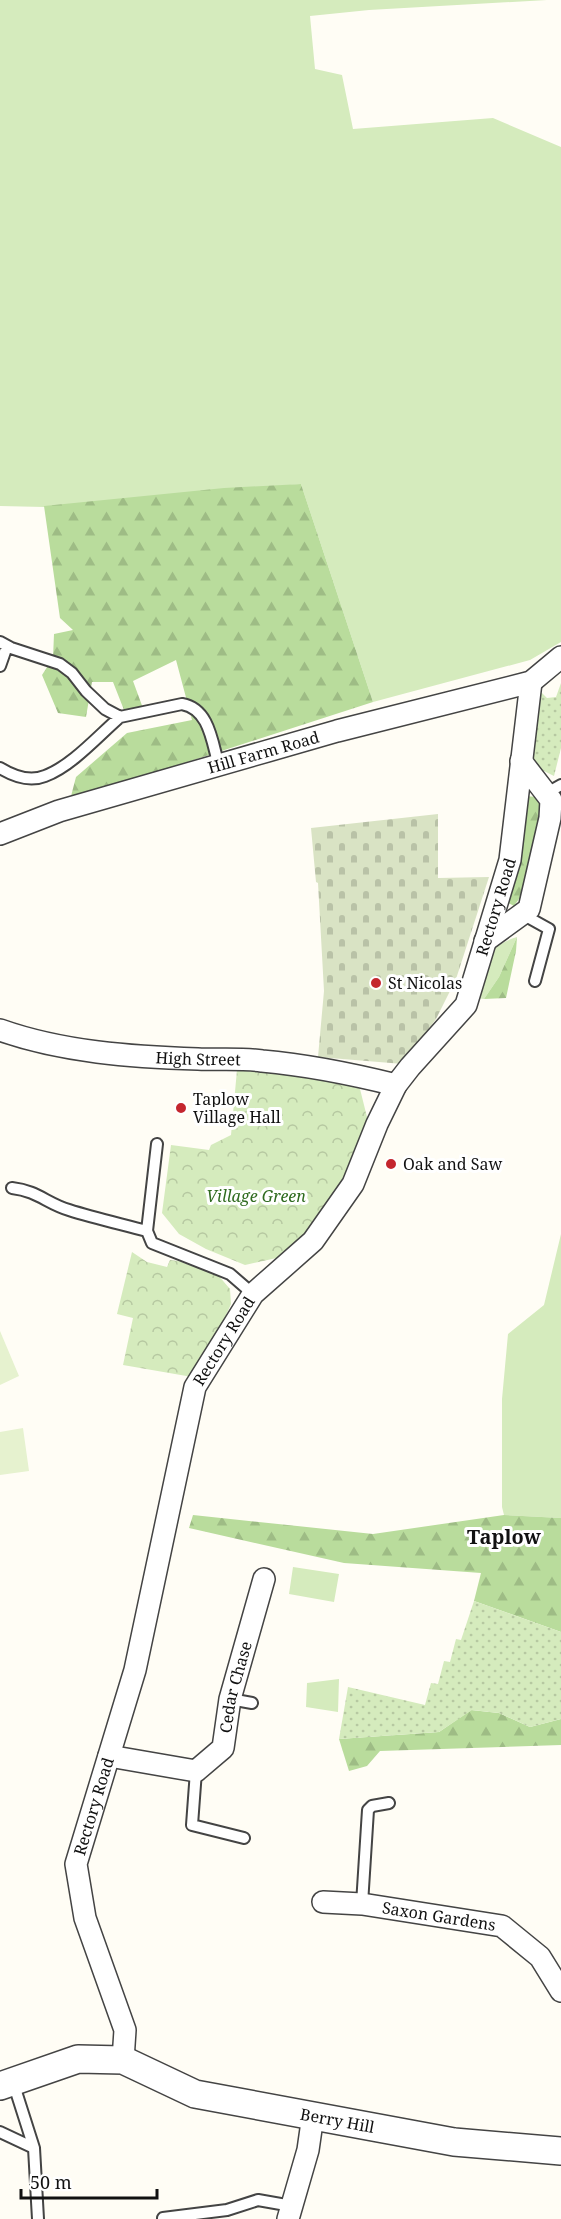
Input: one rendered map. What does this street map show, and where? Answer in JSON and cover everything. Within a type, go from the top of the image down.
[{"type":"street","points":[[531,682],[561,657]]},
{"type":"street","name":"Rectory Road","points":[[123,2060],[125,2030],[85,1918],[76,1864],[135,1670],[195,1387],[253,1294],[313,1241],[353,1184],[377,1124],[396,1085],[466,1005],[510,860],[531,682]]},
{"type":"street","name":"Hill Farm Road","points":[[0,834],[59,811],[336,731],[531,682]]},
{"type":"street","points":[[485,941],[529,909],[550,818],[553,789],[521,761]]},
{"type":"street","name":"High Street","points":[[0,1030],[35,1042],[126,1055],[261,1060],[356,1075],[396,1085]]},
{"type":"street","name":"Cedar Chase","points":[[196,1771],[223,1748],[230,1699],[264,1579]]},
{"type":"street","points":[[110,1756],[196,1771]]},
{"type":"street","name":"Saxon Gardens","points":[[323,1902],[362,1904],[444,1915],[502,1926],[540,1957],[561,1991]]},
{"type":"street","points":[[6,2084],[78,2059],[123,2060]]},
{"type":"street","name":"Berry Hill","points":[[123,2060],[195,2094],[454,2142],[561,2151]]},
{"type":"street","points":[[290,2213],[308,2150],[313,2115]]},
{"type":"lane","points":[[0,666],[3,644],[60,664],[72,673],[86,691],[105,709],[120,717]]},
{"type":"lane","points":[[0,768],[22,777],[44,777],[73,759],[120,717],[182,704],[192,706],[205,719],[219,766]]},
{"type":"lane","points":[[522,914],[549,929],[535,981]]},
{"type":"lane","points":[[157,1144],[147,1231],[152,1243],[230,1274],[253,1294]]},
{"type":"lane","points":[[12,1188],[38,1194],[66,1209],[147,1231]]},
{"type":"lane","points":[[230,1699],[252,1703]]},
{"type":"lane","points":[[196,1771],[192,1825],[244,1838]]},
{"type":"lane","points":[[362,1904],[368,1810],[372,1806],[388,1803]]},
{"type":"lane","points":[[6,2084],[34,2148],[38,2219]]},
{"type":"lane","points":[[0,2132],[34,2148]]},
{"type":"lane","points":[[163,2218],[227,2210],[258,2200],[290,2213]]},
{"type":"green space","points":[[0,0],[547,0],[369,10],[310,16],[315,69],[342,75],[353,129],[493,118],[561,147],[561,642],[530,660],[373,702],[301,484],[44,507],[0,506]]},
{"type":"green space","points":[[301,484],[373,702],[70,800],[76,777],[127,733],[192,720],[176,660],[133,681],[144,711],[124,710],[113,682],[92,682],[86,717],[58,713],[42,675],[53,658],[54,634],[73,630],[60,618],[44,506],[224,488]]},
{"type":"green space","points":[[561,683],[561,748],[554,776],[532,765],[537,692],[541,692],[547,698],[556,697]]},
{"type":"green space","points":[[522,796],[540,797],[540,812],[521,896],[514,906],[503,900]]},
{"type":"green space","points":[[438,814],[438,878],[489,877],[456,979],[436,1019],[403,1064],[318,1057],[324,991],[318,883],[316,882],[311,828]]},
{"type":"green space","points":[[517,937],[499,977],[484,999],[476,998],[486,960],[497,947]]},
{"type":"green space","points":[[517,937],[506,998],[484,999],[499,977]]},
{"type":"green space","name":"Village Green","points":[[237,1070],[344,1081],[360,1089],[368,1121],[349,1175],[290,1255],[245,1265],[206,1249],[179,1234],[162,1213],[171,1145],[209,1150],[211,1145],[231,1135]]},
{"type":"green space","points":[[561,1234],[561,1518],[504,1515],[502,1507],[502,1399],[508,1334],[544,1305]]},
{"type":"green space","points":[[132,1252],[147,1262],[167,1267],[170,1260],[178,1261],[218,1275],[230,1289],[231,1304],[198,1378],[123,1365],[133,1318],[117,1314]]},
{"type":"green space","points":[[0,1331],[19,1376],[0,1385]]},
{"type":"green space","points":[[23,1428],[29,1471],[0,1475],[0,1432]]},
{"type":"green space","points":[[193,1515],[373,1534],[504,1515],[561,1518],[561,1632],[474,1601],[481,1573],[344,1563],[189,1528]]},
{"type":"green space","points":[[293,1567],[339,1574],[334,1602],[289,1594]]},
{"type":"green space","points":[[474,1601],[561,1632],[561,1719],[530,1727],[499,1713],[472,1710],[439,1732],[339,1739],[348,1687],[425,1705],[431,1683],[438,1684],[444,1661],[450,1662],[456,1639],[461,1640]]},
{"type":"green space","points":[[339,1679],[338,1712],[306,1707],[307,1683]]},
{"type":"green space","points":[[471,1710],[499,1713],[530,1727],[561,1719],[561,1745],[380,1751],[367,1766],[349,1771],[339,1739],[439,1732]]},
{"type":"place","name":"St Nicolas","points":[[376,983]]},
{"type":"place","name":"Taplow Village Hall","points":[[181,1108]]},
{"type":"place","name":"Oak and Saw","points":[[391,1164]]},
{"type":"district","name":"Taplow","points":[[504,1537]]}]
